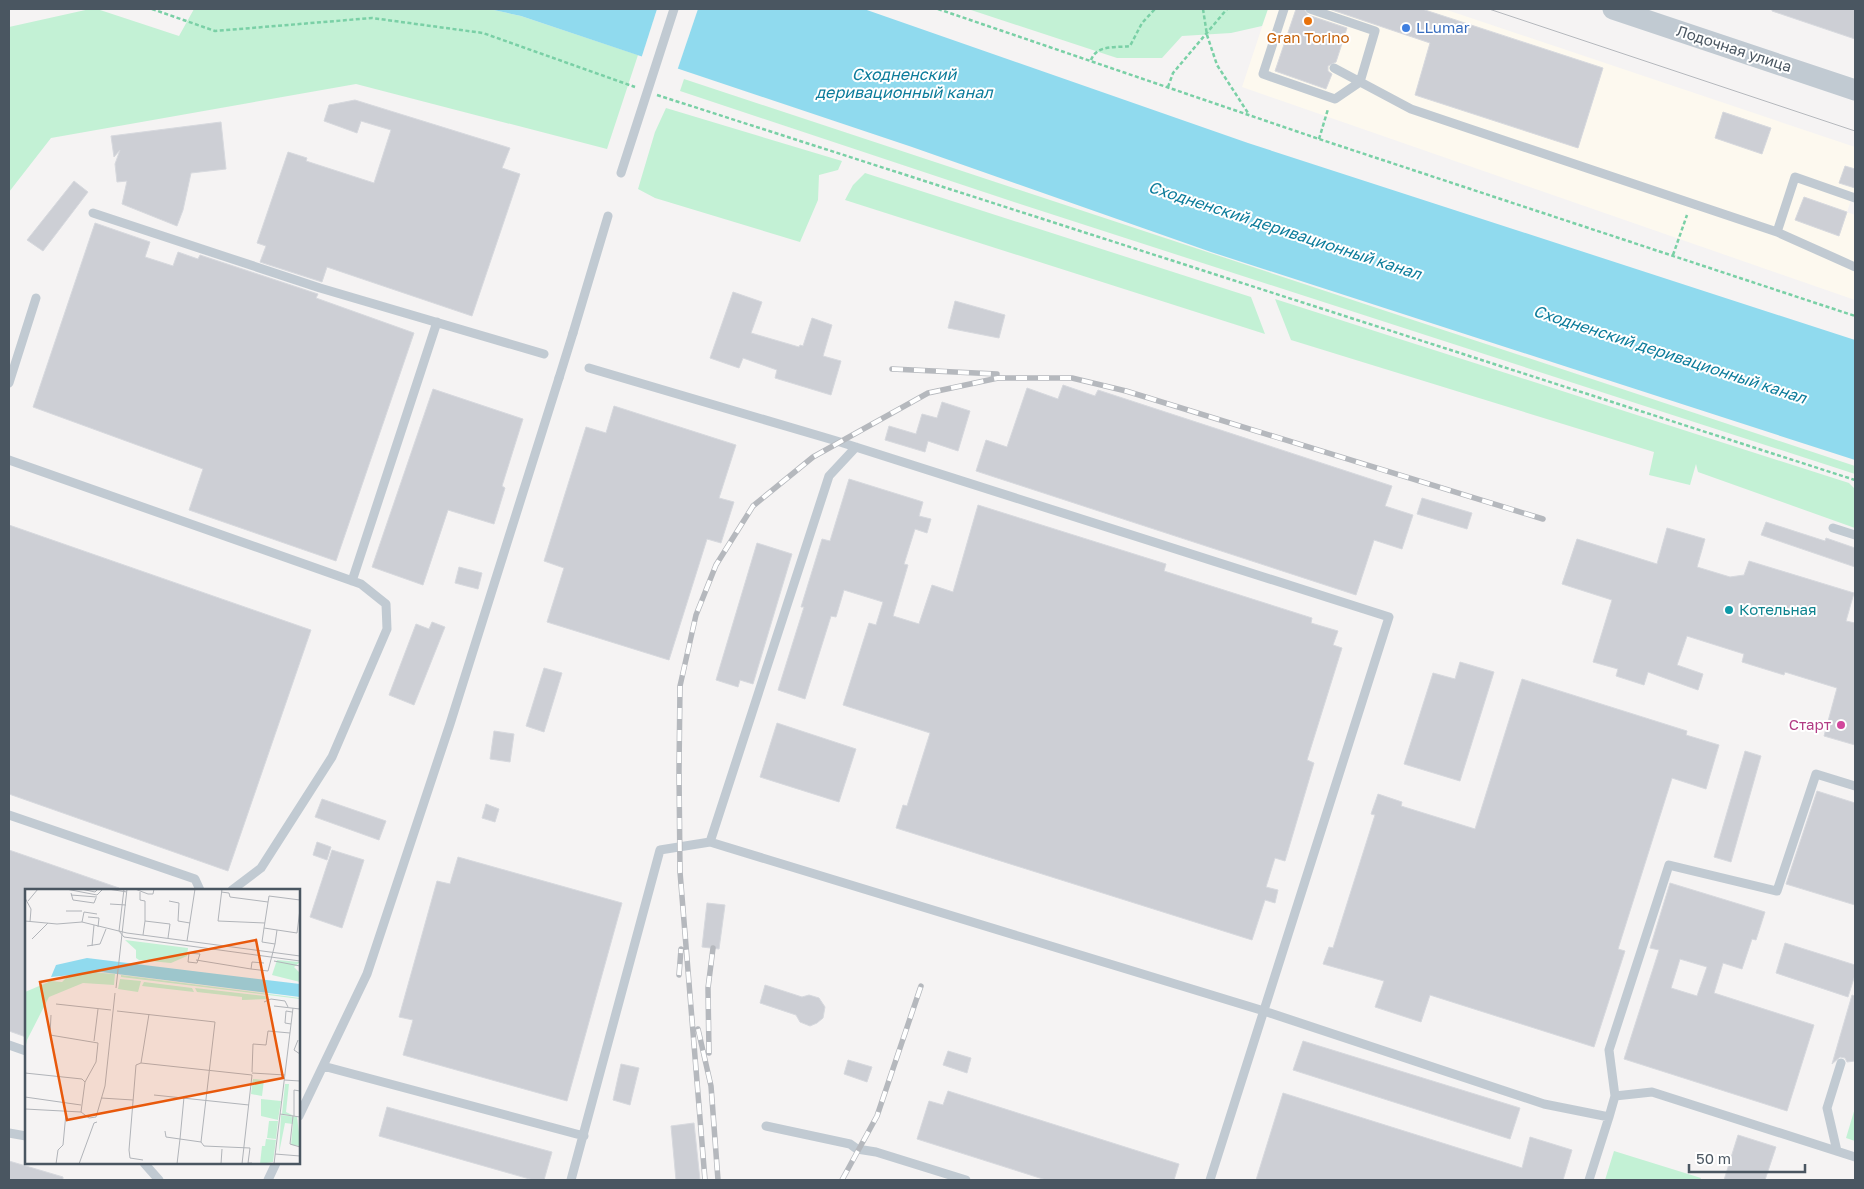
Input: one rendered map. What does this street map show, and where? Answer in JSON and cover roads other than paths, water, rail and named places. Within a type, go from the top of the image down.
[{"type":"street","name":"Лодочная улица","points":[[1613,9],[1855,90]]},
{"type":"lane","points":[[621,173],[674,9]]},
{"type":"lane","points":[[1284,9],[1263,74],[1335,99],[1360,82],[1375,31],[1310,9]]},
{"type":"lane","points":[[1272,46],[1282,50]]},
{"type":"lane","points":[[1334,68],[1412,109],[1777,232],[1855,267]]},
{"type":"lane","points":[[1777,232],[1795,177],[1855,198]]},
{"type":"lane","points":[[93,212],[320,288],[544,354]]},
{"type":"lane","points":[[300,1114],[367,974],[450,724],[608,216]]},
{"type":"lane","points":[[9,383],[36,298]]},
{"type":"lane","points":[[352,580],[437,322]]},
{"type":"lane","points":[[589,368],[856,447],[1389,617],[1210,1180]]},
{"type":"lane","points":[[710,842],[829,476],[856,447]]},
{"type":"lane","points":[[9,460],[352,580],[386,604],[387,629],[332,757],[261,868],[233,889]]},
{"type":"lane","points":[[1833,528],[1855,535]]},
{"type":"lane","points":[[1590,1180],[1615,1096],[1609,1050],[1669,865],[1777,891],[1816,774],[1855,786]]},
{"type":"lane","points":[[9,815],[195,879],[200,889]]},
{"type":"lane","points":[[571,1180],[660,850],[710,842],[1264,1011],[1544,1104],[1609,1117]]},
{"type":"lane","points":[[9,1045],[25,1051]]},
{"type":"lane","points":[[1837,1151],[1827,1108],[1841,1063]]},
{"type":"lane","points":[[323,1066],[584,1136]]},
{"type":"lane","points":[[1615,1096],[1652,1092],[1855,1157]]},
{"type":"lane","points":[[766,1126],[850,1144],[857,1149],[876,1152],[966,1180]]},
{"type":"lane","points":[[9,1133],[25,1136]]},
{"type":"lane","points":[[145,1164],[160,1180]]},
{"type":"lane","points":[[268,1180],[276,1164]]},
{"type":"water","name":"Сходненский деривационный канал","points":[[489,9],[864,9],[1248,143],[1855,340],[1855,460],[1211,252],[912,147],[521,16]]},
{"type":"tram line","points":[[1489,9],[1855,131]]},
{"type":"railway","points":[[892,369],[997,374]]},
{"type":"railway","points":[[705,1180],[680,872],[680,686],[696,615],[716,565],[753,506],[813,457],[928,393],[998,378],[1072,378],[1126,391],[1543,519]]},
{"type":"railway","points":[[709,1053],[708,988],[713,948]]},
{"type":"railway","points":[[679,975],[681,949]]},
{"type":"railway","points":[[842,1180],[877,1116],[921,986]]},
{"type":"railway","points":[[698,1029],[711,1086],[718,1180]]},
{"type":"place","name":"Gran Torino","points":[[1308,21]]},
{"type":"place","name":"LLumar","points":[[1406,28]]},
{"type":"place","name":"Котельная","points":[[1729,610]]},
{"type":"place","name":"Старт","points":[[1841,725]]}]
